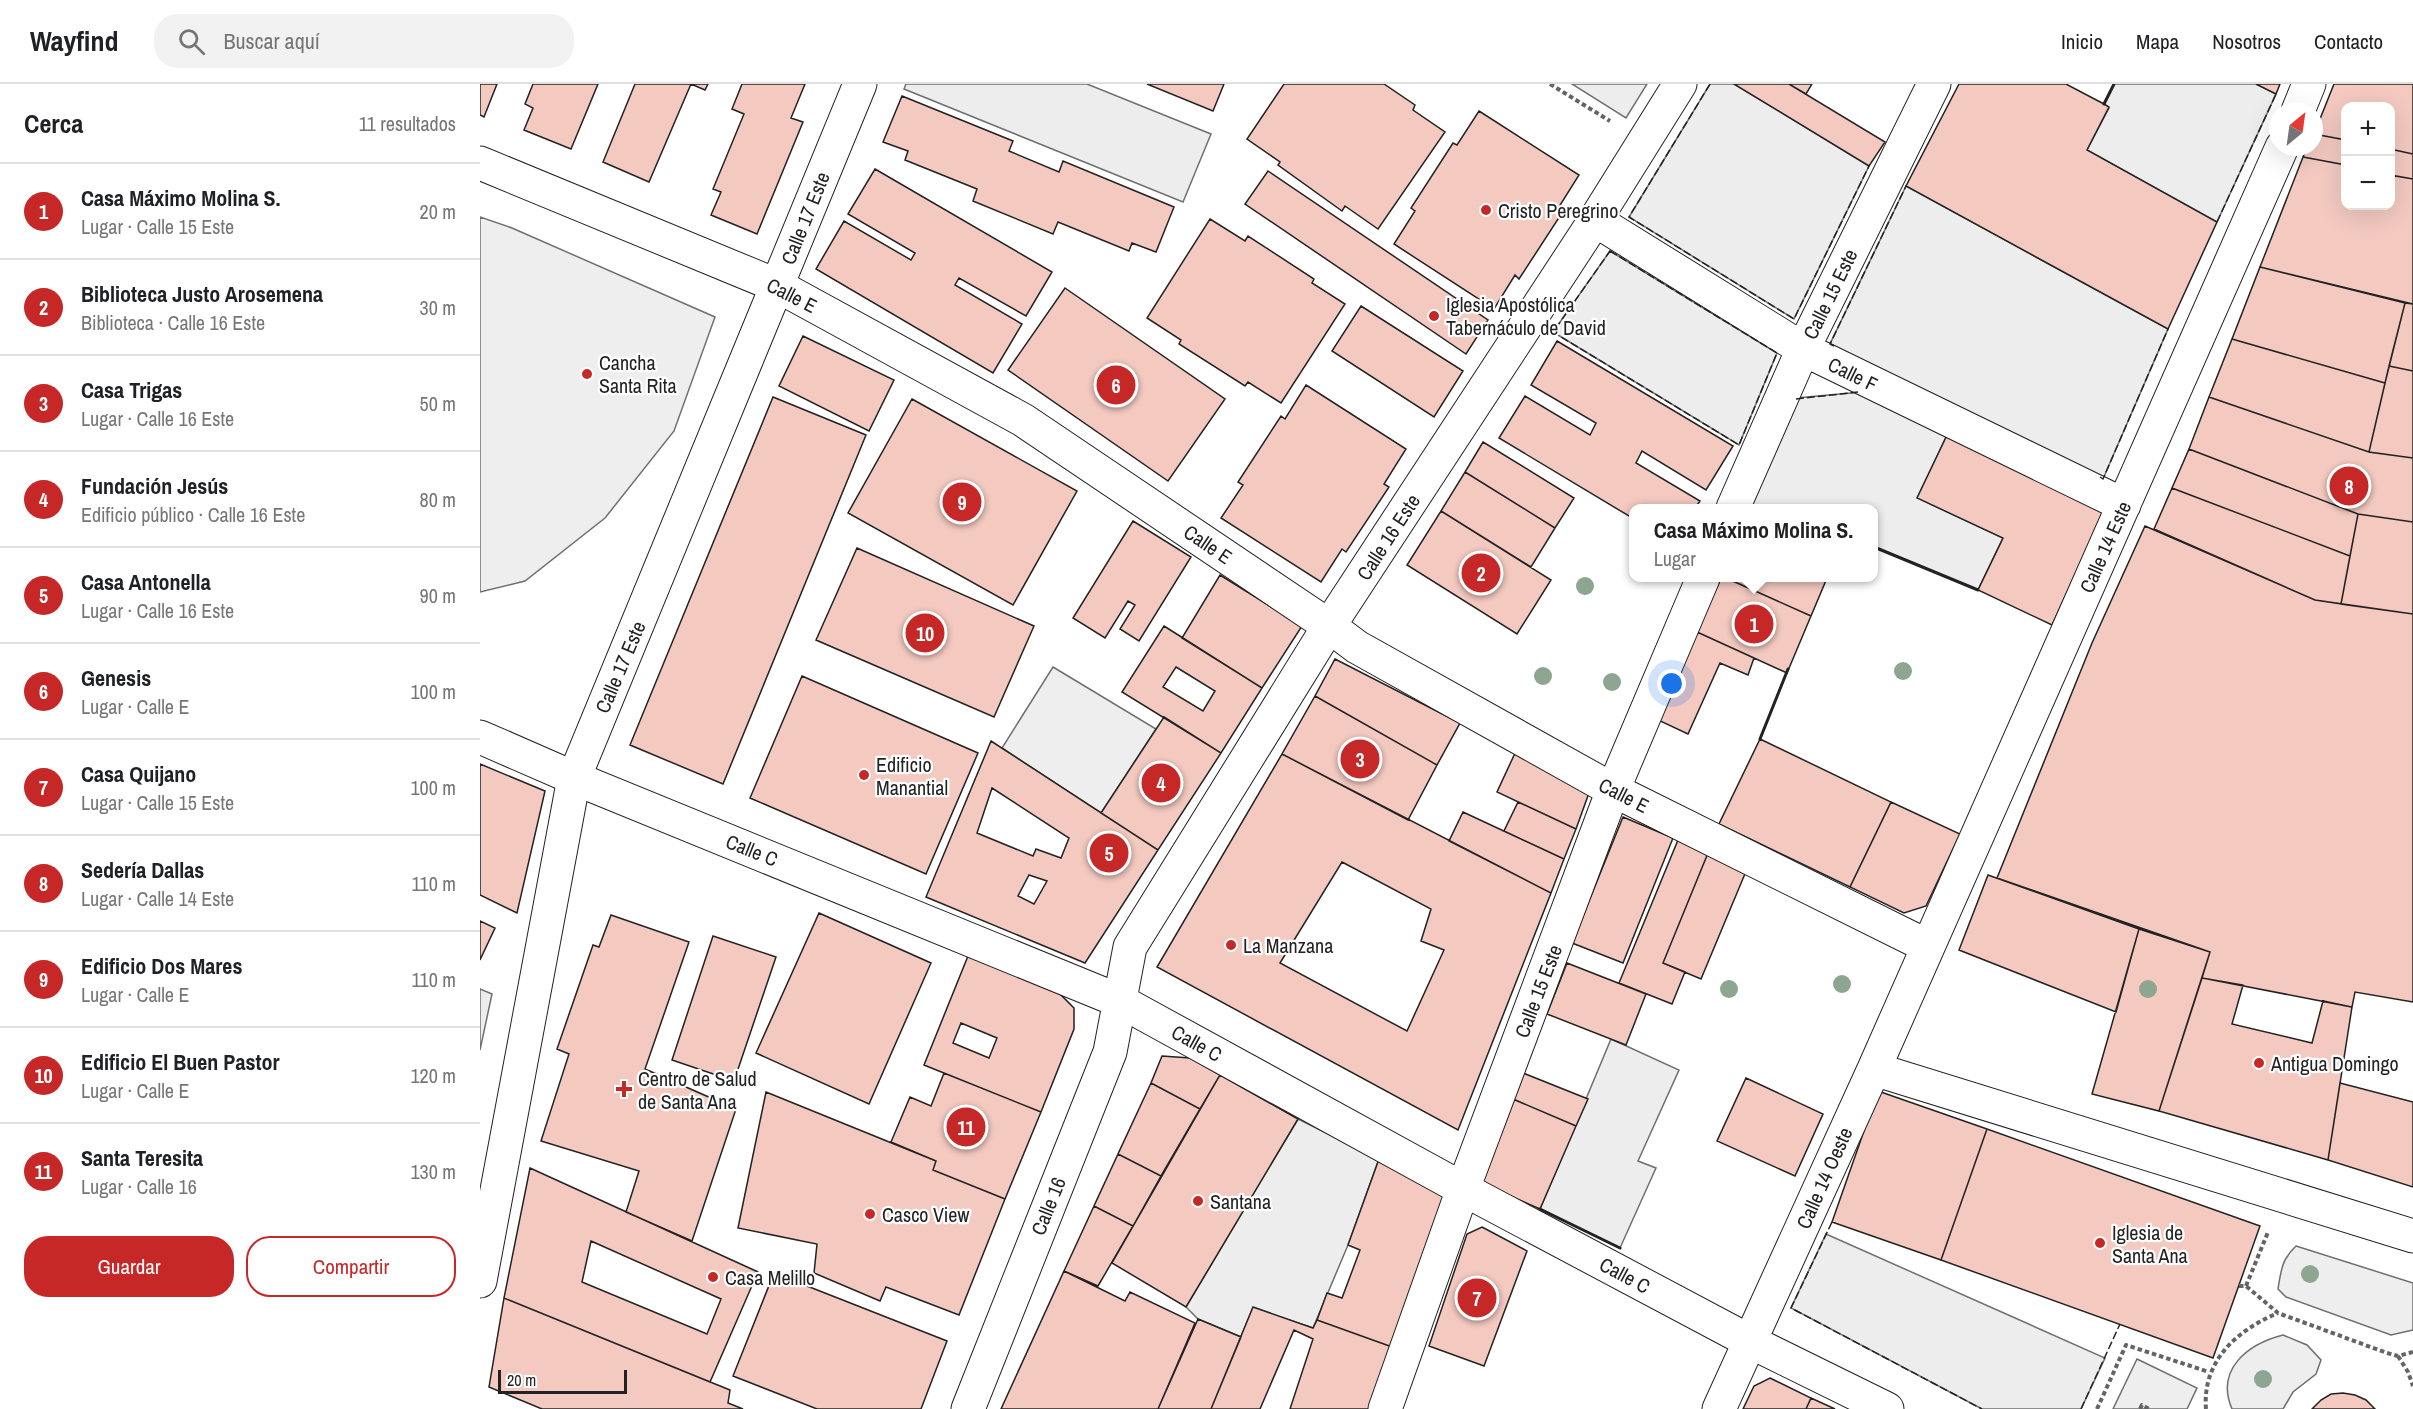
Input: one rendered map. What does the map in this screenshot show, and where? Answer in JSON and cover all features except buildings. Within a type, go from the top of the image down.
[{"type":"street","name":"Calle 17 Este","points":[[480,1281],[574,778],[860,84]]},
{"type":"street","name":"Calle 16 Este","points":[[1120,1001],[1130,947],[1329,626],[1595,220],[1680,84]]},
{"type":"street","name":"Calle 15 Este","points":[[1735,504],[1803,349],[1934,84]]},
{"type":"street","points":[[2302,102],[2309,84]]},
{"type":"street","name":"Calle 14 Este","points":[[1927,946],[2278,156]]},
{"type":"street","name":"Calle E","points":[[480,163],[778,286],[1023,420],[1357,647],[1613,790],[1927,946]]},
{"type":"street","name":"Calle F","points":[[1595,220],[1803,349],[2124,505]]},
{"type":"street","name":"Calle 15 Este","points":[[1384,1409],[1463,1189],[1613,790],[1701,582]]},
{"type":"street","name":"Calle C","points":[[480,737],[574,778],[1120,1001],[1463,1189],[1751,1342],[1887,1409]]},
{"type":"street","name":"Calle 14 Oeste","points":[[1719,1409],[1874,1069],[1927,946]]},
{"type":"street","name":"Calle 16","points":[[968,1409],[1110,1052],[1120,1001]]},
{"type":"street","points":[[1874,1069],[2413,1236]]},
{"type":"path","points":[[1550,84],[1644,142]]},
{"type":"path","points":[[2246,1286],[2269,1229],[2319,1207]]},
{"type":"path","points":[[2239,1286],[2246,1286],[2278,1313],[2398,1356],[2413,1352]]},
{"type":"path","points":[[2206,1409],[2205,1397],[2209,1372],[2238,1337],[2256,1322],[2278,1313]]},
{"type":"path","points":[[2097,1409],[2126,1345],[2209,1372]]},
{"type":"path","points":[[2398,1356],[2413,1386]]},
{"type":"path","points":[[2140,1409],[2142,1406],[2149,1409]]},
{"type":"shaded area","points":[[906,84],[1087,84],[1211,134],[1183,202],[904,89]]},
{"type":"shaded area","points":[[1572,84],[1647,84],[1626,118]]},
{"type":"shaded area","points":[[1710,84],[1734,84],[1869,166],[1794,319],[1629,217]]},
{"type":"shaded area","points":[[2114,84],[2256,84],[2276,94],[2272,102],[2269,102],[2269,109],[2217,222],[2087,150],[2109,108],[2104,104]]},
{"type":"shaded area","points":[[1906,186],[2168,329],[2103,479],[1830,344]]},
{"type":"shaded area","name":"Cancha Santa Rita","points":[[480,217],[512,228],[715,317],[674,431],[605,518],[525,581],[480,592]]},
{"type":"shaded area","points":[[1610,251],[1777,353],[1739,445],[1553,332]]},
{"type":"shaded area","points":[[1862,392],[1948,433],[1918,498],[2003,538],[1978,590],[1878,549],[1878,504],[1753,504],[1796,398]]},
{"type":"shaded area","points":[[1053,667],[1156,729],[1101,813],[1002,748]]},
{"type":"shaded area","points":[[480,989],[492,994],[480,1050]]},
{"type":"shaded area","points":[[1611,1039],[1679,1070],[1638,1161],[1656,1168],[1620,1248],[1540,1209]]},
{"type":"shaded area","points":[[1298,1119],[1379,1159],[1348,1245],[1313,1328],[1253,1308],[1241,1337],[1198,1319],[1186,1307]]},
{"type":"shaded area","points":[[1826,1234],[2105,1358],[2081,1409],[1982,1409],[1791,1308]]},
{"type":"shaded area","points":[[2296,1246],[2413,1283],[2413,1330],[2391,1335],[2286,1297],[2278,1289],[2280,1276],[2285,1260]]},
{"type":"shaded area","points":[[2283,1335],[2307,1345],[2321,1360],[2316,1374],[2293,1392],[2283,1409],[2232,1409],[2228,1395],[2231,1370],[2247,1352],[2270,1339]]},
{"type":"shaded area","points":[[2137,1359],[2197,1388],[2187,1409],[2113,1409]]},
{"type":"fence","points":[[1710,84],[1629,217],[1794,319],[1869,166]]},
{"type":"fence","points":[[2217,222],[2276,94]]},
{"type":"fence","points":[[1834,346],[1830,344],[1906,186]]},
{"type":"fence","points":[[1610,251],[1777,353],[1739,445],[1553,332],[1610,251]]},
{"type":"fence","points":[[2100,477],[2103,479],[2168,329]]},
{"type":"fence","points":[[1796,399],[1858,392]]},
{"type":"fence","points":[[1832,1222],[1791,1308],[1982,1409]]},
{"type":"fence","points":[[2081,1409],[2120,1324]]},
{"type":"wall","points":[[2104,104],[2114,84]]},
{"type":"wall","points":[[1878,549],[1978,590]]},
{"type":"wall","points":[[1760,739],[1788,669]]},
{"type":"wall","points":[[1540,1209],[1620,1248]]},
{"type":"place","name":"Cristo Peregrino","points":[[1486,210]]},
{"type":"place","name":"Iglesia Apostólica Tabernáculo de David","points":[[1434,316]]},
{"type":"place","name":"Cancha Santa Rita","points":[[587,374]]},
{"type":"place","name":"Genesis","points":[[1116,385]]},
{"type":"place","name":"Sedería Dallas","points":[[2349,486]]},
{"type":"place","name":"Edificio Dos Mares","points":[[962,502]]},
{"type":"place","name":"Biblioteca Justo Arosemena","points":[[1481,573]]},
{"type":"place","name":"Casa Máximo Molina S.","points":[[1754,624]]},
{"type":"place","name":"Edificio El Buen Pastor","points":[[925,633]]},
{"type":"place","name":"Casa Trigas","points":[[1360,759]]},
{"type":"place","name":"Edificio Manantial","points":[[864,775]]},
{"type":"place","name":"Fundación Jesús","points":[[1161,783]]},
{"type":"place","name":"Casa Antonella","points":[[1109,853]]},
{"type":"place","name":"La Manzana","points":[[1231,945]]},
{"type":"place","name":"Antigua Domingo","points":[[2259,1063]]},
{"type":"place","name":"Centro de Salud de Santa Ana","points":[[624,1089]]},
{"type":"place","name":"Santa Teresita","points":[[966,1127]]},
{"type":"place","name":"Santana","points":[[1198,1201]]},
{"type":"place","name":"Casco View","points":[[870,1214]]},
{"type":"place","name":"Iglesia de Santa Ana","points":[[2100,1243]]},
{"type":"place","name":"Casa Melillo","points":[[713,1277]]},
{"type":"place","name":"Casa Quijano","points":[[1477,1298]]}]
